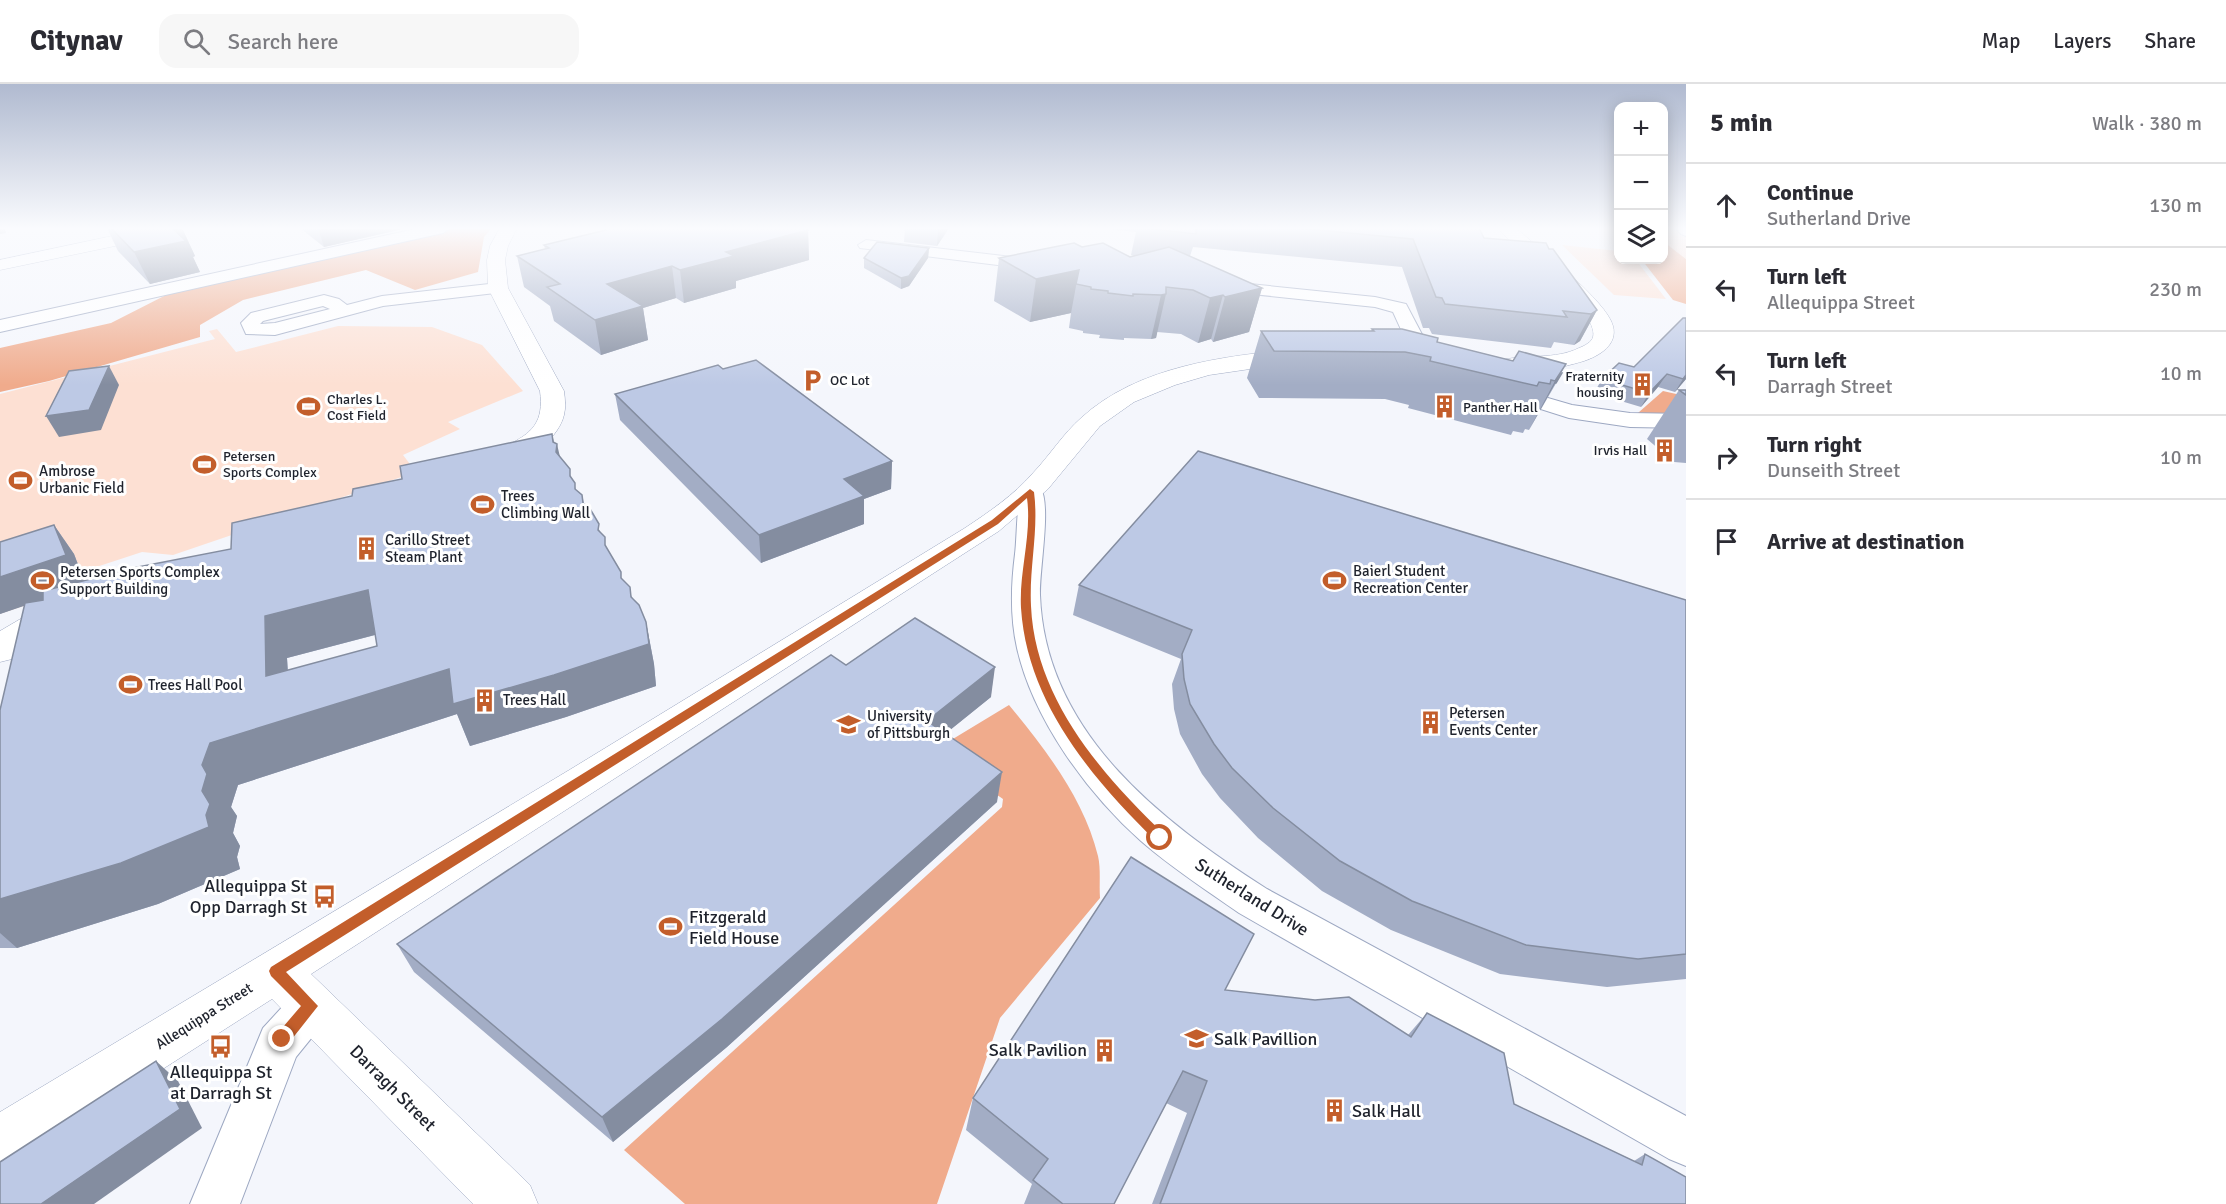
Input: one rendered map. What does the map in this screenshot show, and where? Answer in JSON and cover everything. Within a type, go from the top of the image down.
[{"type":"street","points":[[0,326],[207,280]]},
{"type":"street","points":[[476,468],[519,450],[536,440],[552,418],[555,405],[552,391],[498,288],[497,280]]},
{"type":"street","points":[[1489,364],[1526,364],[1580,356],[1601,343],[1605,334],[1604,325],[1591,308],[1562,280]]},
{"type":"street","points":[[1205,284],[1375,302],[1400,308],[1418,345],[1433,360]]},
{"type":"street","points":[[345,311],[382,301],[498,288]]},
{"type":"street","name":"Allequippa Street","points":[[4,1138],[995,522],[1043,480],[1070,443],[1103,411],[1123,398],[1158,383],[1212,368],[1266,359],[1318,356]]},
{"type":"street","points":[[1402,357],[1433,360],[1459,368]]},
{"type":"street","points":[[1491,388],[1569,411],[1630,420],[1686,421]]},
{"type":"street","name":"Sutherland Drive","points":[[1030,492],[1034,516],[1026,579],[1028,633],[1044,684],[1075,742],[1124,803],[1160,838],[1265,908],[1686,1142]]},
{"type":"street","points":[[6,644],[64,607],[86,600]]},
{"type":"street","name":"Darragh Street","points":[[276,971],[511,1204]]},
{"type":"street","points":[[215,1204],[279,1043],[311,1006]]},
{"type":"shaded area","points":[[226,280],[324,280],[243,300],[200,325],[200,337],[49,381],[0,392],[0,348],[111,323],[168,294]]},
{"type":"shaded area","points":[[391,280],[449,280],[415,290]]},
{"type":"shaded area","points":[[1599,280],[1652,280],[1666,299],[1614,295]]},
{"type":"shaded area","points":[[1658,280],[1686,280],[1686,304],[1673,300]]},
{"type":"shaded area","name":"Petersen Sports Complex","points":[[338,326],[432,327],[482,345],[523,391],[448,422],[460,429],[403,455],[416,472],[173,555],[142,552],[81,572],[86,585],[0,614],[0,394],[215,339],[209,331],[217,329],[236,352]]},
{"type":"shaded area","points":[[1663,391],[1685,396],[1686,421],[1630,420]]},
{"type":"shaded area","points":[[1009,705],[1050,758],[1083,815],[1098,856],[1100,898],[1000,1018],[937,1204],[685,1204],[624,1150],[1002,807],[1003,799],[933,751]]},
{"type":"building","points":[[554,280],[620,280],[607,284],[643,306],[595,320],[547,287],[560,284]]},
{"type":"building","points":[[1077,280],[1244,280],[1262,288],[1225,297],[1223,295],[1210,298],[1193,290],[1166,287],[1166,294],[1133,294],[1133,296],[1108,293],[1108,291],[1076,284]]},
{"type":"building","points":[[1429,280],[1576,280],[1597,310],[1591,314],[1563,311],[1567,317],[1445,304],[1442,298],[1436,297]]},
{"type":"building","points":[[1683,318],[1686,318],[1686,375],[1683,379],[1667,374],[1649,393],[1602,379],[1619,363],[1634,367]]},
{"type":"building","points":[[1372,329],[1402,329],[1438,338],[1437,342],[1513,361],[1519,351],[1566,364],[1555,381],[1551,380],[1550,384],[1539,382],[1537,386],[1430,361],[1431,357],[1405,352],[1274,351],[1261,331],[1374,331]]},
{"type":"building","points":[[756,360],[892,461],[844,479],[864,496],[759,535],[615,394],[718,365],[723,369]]},
{"type":"building","points":[[109,366],[89,410],[46,416],[69,371]]},
{"type":"building","name":"Trees Hall","points":[[552,434],[553,442],[557,444],[556,452],[570,469],[575,489],[582,495],[583,503],[589,507],[599,524],[598,530],[605,537],[605,545],[621,572],[621,578],[630,587],[631,597],[639,605],[646,622],[649,644],[554,675],[453,704],[449,669],[210,743],[202,765],[207,774],[202,791],[210,804],[206,815],[209,827],[121,863],[0,899],[0,710],[25,603],[43,600],[43,591],[138,567],[231,549],[232,523],[352,496],[353,489],[402,479],[400,466]],"holes":[[[368,590],[377,646],[266,676],[265,616]]]},
{"type":"building","name":"Petersen Events Center","points":[[1198,451],[1686,600],[1686,954],[1638,959],[1526,945],[1412,901],[1340,861],[1273,808],[1232,768],[1214,744],[1190,704],[1184,679],[1182,654],[1192,630],[1079,585]]},
{"type":"building","points":[[54,525],[66,555],[0,577],[0,542]]},
{"type":"building","name":"Fitzgerald Field House","points":[[915,618],[995,667],[927,721],[1002,772],[722,1019],[602,1117],[397,944],[831,655],[846,665]]},
{"type":"building","points":[[1131,857],[1254,934],[1225,990],[1315,1000],[1349,997],[1411,1037],[1427,1013],[1504,1053],[1514,1104],[1642,1165],[1645,1154],[1686,1177],[1686,1204],[1160,1204],[1207,1081],[1183,1071],[1114,1204],[1063,1204],[1033,1180],[1048,1159],[973,1098]]},
{"type":"building","points":[[156,1061],[180,1109],[41,1204],[0,1204],[0,1162]]},
{"type":"place","name":"OC Lot","points":[[812,380]]},
{"type":"place","name":"Fraternity housing","points":[[1642,384]]},
{"type":"place","name":"Charles L. Cost Field","points":[[309,407]]},
{"type":"place","name":"Panther Hall","points":[[1445,407]]},
{"type":"place","name":"Irvis Hall","points":[[1665,450]]},
{"type":"place","name":"Petersen Sports Complex","points":[[205,464]]},
{"type":"place","name":"Ambrose Urbanic Field","points":[[21,480]]},
{"type":"place","name":"Trees Climbing Wall","points":[[483,505]]},
{"type":"place","name":"Carillo Street Steam Plant","points":[[367,549]]},
{"type":"place","name":"Baierl Student Recreation Center","points":[[1335,580]]},
{"type":"place","name":"Petersen Sports Complex Support Building","points":[[42,581]]},
{"type":"place","name":"Trees Hall Pool","points":[[130,685]]},
{"type":"place","name":"Trees Hall","points":[[485,700]]},
{"type":"place","name":"Petersen Events Center","points":[[1431,722]]},
{"type":"place","name":"University of Pittsburgh","points":[[849,725]]},
{"type":"place","name":"Allequippa St Opp Darragh St","points":[[325,896]]},
{"type":"place","name":"Fitzgerald Field House","points":[[671,927]]},
{"type":"place","name":"Salk Pavillion","points":[[1196,1039]]},
{"type":"place","name":"Allequippa St at Darragh St","points":[[221,1046]]},
{"type":"place","name":"Salk Pavilion","points":[[1105,1050]]},
{"type":"place","name":"Salk Hall","points":[[1334,1111]]},
{"type":"route","points":[[282,1039],[311,1006],[276,971],[995,522],[1030,492],[1034,516],[1026,579],[1028,633],[1044,684],[1075,742],[1124,803],[1160,838]]}]
